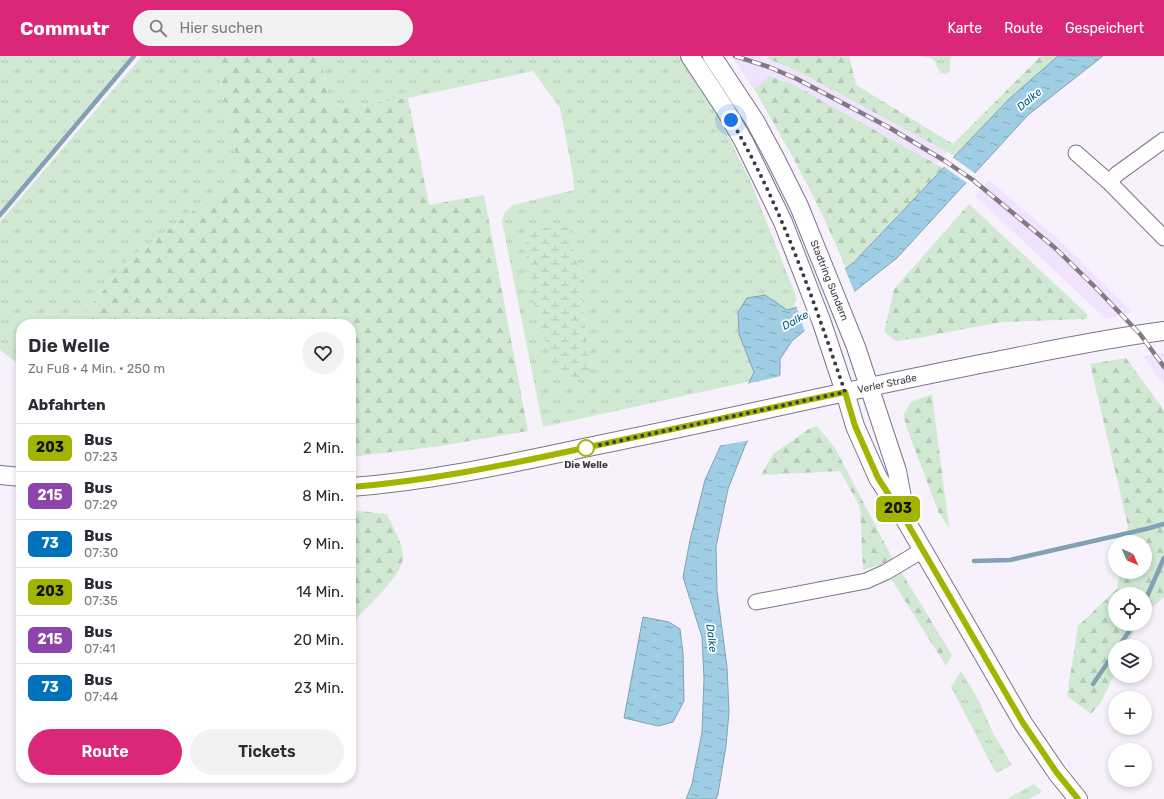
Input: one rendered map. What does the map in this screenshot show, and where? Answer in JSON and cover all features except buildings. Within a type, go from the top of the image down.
[{"type":"main road","name":"Stadtring Sundern","points":[[690,56],[744,142],[782,222],[822,323],[855,426],[878,478],[906,521],[1023,723],[1057,773],[1078,799]]},
{"type":"main road","name":"Stadtring Sundern","points":[[712,56],[755,121],[775,158],[799,206],[828,274],[856,347],[897,471],[906,521]]},
{"type":"main road","name":"Verler Straße","points":[[356,486],[401,482],[484,469],[869,386],[1076,345],[1164,331]]},
{"type":"main road","points":[[0,475],[16,477]]},
{"type":"street","points":[[1109,182],[1117,174],[1164,140]]},
{"type":"street","points":[[1076,153],[1109,182],[1164,238]]},
{"type":"street","points":[[756,602],[866,581],[886,572],[923,550]]},
{"type":"shaded area","points":[[731,56],[759,56],[801,73],[948,151],[937,164],[794,85],[771,76],[754,89]]},
{"type":"shaded area","points":[[989,180],[1059,240],[1132,312],[1106,319],[975,196]]},
{"type":"shaded area","points":[[1164,353],[1164,385],[1143,356]]},
{"type":"green space","points":[[0,56],[131,56],[0,211]]},
{"type":"green space","points":[[142,56],[214,56],[241,176],[127,260],[81,319],[16,319],[16,362],[0,350],[0,222]]},
{"type":"green space","points":[[214,56],[320,56],[330,102],[342,108],[408,98],[429,205],[484,195],[528,431],[440,446],[356,456],[356,319],[81,319],[127,260],[241,176]]},
{"type":"green space","points":[[320,56],[682,56],[705,91],[750,180],[797,299],[794,302],[795,308],[787,310],[765,295],[747,298],[738,311],[739,334],[754,372],[751,381],[543,427],[502,221],[505,212],[513,205],[574,190],[573,175],[560,108],[533,71],[408,98],[342,108],[330,102]],"holes":[[[568,228],[578,265],[590,368],[553,368],[543,334]]]},
{"type":"green space","points":[[769,56],[849,56],[856,85],[953,144],[1041,56],[1058,56],[1009,99],[955,156],[801,73],[766,58]]},
{"type":"green space","points":[[919,56],[952,56],[950,61],[950,72],[946,74],[940,73],[934,60]]},
{"type":"green space","points":[[770,76],[794,85],[943,168],[846,269],[826,222],[803,177],[754,89]]},
{"type":"green space","points":[[969,204],[1087,314],[1087,319],[1001,322],[896,341],[884,332],[894,289]]},
{"type":"green space","points":[[555,224],[568,228],[578,265],[590,368],[581,378],[566,380],[553,368],[529,286],[525,244],[532,233]]},
{"type":"green space","points":[[1126,358],[1164,410],[1164,597],[1152,608],[1152,587],[1117,587],[1119,579],[1152,579],[1152,535],[1126,535],[1128,526],[1090,364]]},
{"type":"green space","points":[[932,394],[949,528],[939,513],[903,416],[911,402]]},
{"type":"green space","points":[[817,426],[835,448],[894,561],[863,570],[860,507],[840,471],[761,475],[773,454],[809,429]]},
{"type":"green space","points":[[356,511],[387,514],[400,542],[403,553],[401,565],[396,574],[373,602],[356,619]]},
{"type":"green space","points":[[900,570],[952,655],[946,666],[890,577]]},
{"type":"green space","points":[[1108,598],[1108,631],[1134,631],[1130,639],[1108,639],[1108,683],[1110,683],[1101,702],[1091,714],[1067,696],[1078,626]]},
{"type":"green space","points":[[961,671],[978,699],[993,733],[1012,765],[996,773],[951,687]]},
{"type":"green space","points":[[1034,784],[1042,792],[1029,799],[1007,799]]},
{"type":"water","name":"Dalke","points":[[1058,56],[1103,56],[1028,115],[897,258],[792,341],[780,359],[780,374],[745,446],[728,489],[716,547],[717,591],[727,667],[729,712],[726,746],[718,794],[716,799],[686,799],[692,784],[702,732],[704,679],[702,637],[683,577],[690,540],[705,480],[754,372],[739,334],[738,312],[747,298],[765,295],[787,310],[795,308],[853,263],[1009,99]]},
{"type":"water","points":[[643,617],[669,622],[680,629],[683,653],[684,701],[673,722],[658,726],[624,718]]},
{"type":"pier","points":[[952,157],[976,174],[967,183],[943,166]]},
{"type":"pier","points":[[844,267],[855,293],[805,332],[796,305]]},
{"type":"pier","points":[[781,376],[751,440],[717,446],[747,384]]},
{"type":"waterway","points":[[0,215],[134,56]]},
{"type":"waterway","points":[[974,561],[1010,560],[1164,524]]},
{"type":"waterway","points":[[1151,587],[1164,558]]},
{"type":"waterway","points":[[1124,639],[1129,631]]},
{"type":"waterway","points":[[1093,684],[1108,662]]},
{"type":"railway","points":[[735,56],[769,67],[797,79],[890,128],[945,161],[973,180],[1054,247],[1095,287],[1140,334],[1164,367]]},
{"type":"bus line","name":"203","points":[[356,487],[421,479],[484,469],[845,392],[855,426],[878,478],[906,521],[1023,723],[1057,773],[1078,799]]},
{"type":"place","name":"Die Welle","points":[[586,448]]},
{"type":"route","points":[[586,448],[845,392],[822,323],[782,222],[744,142],[731,120]]}]
